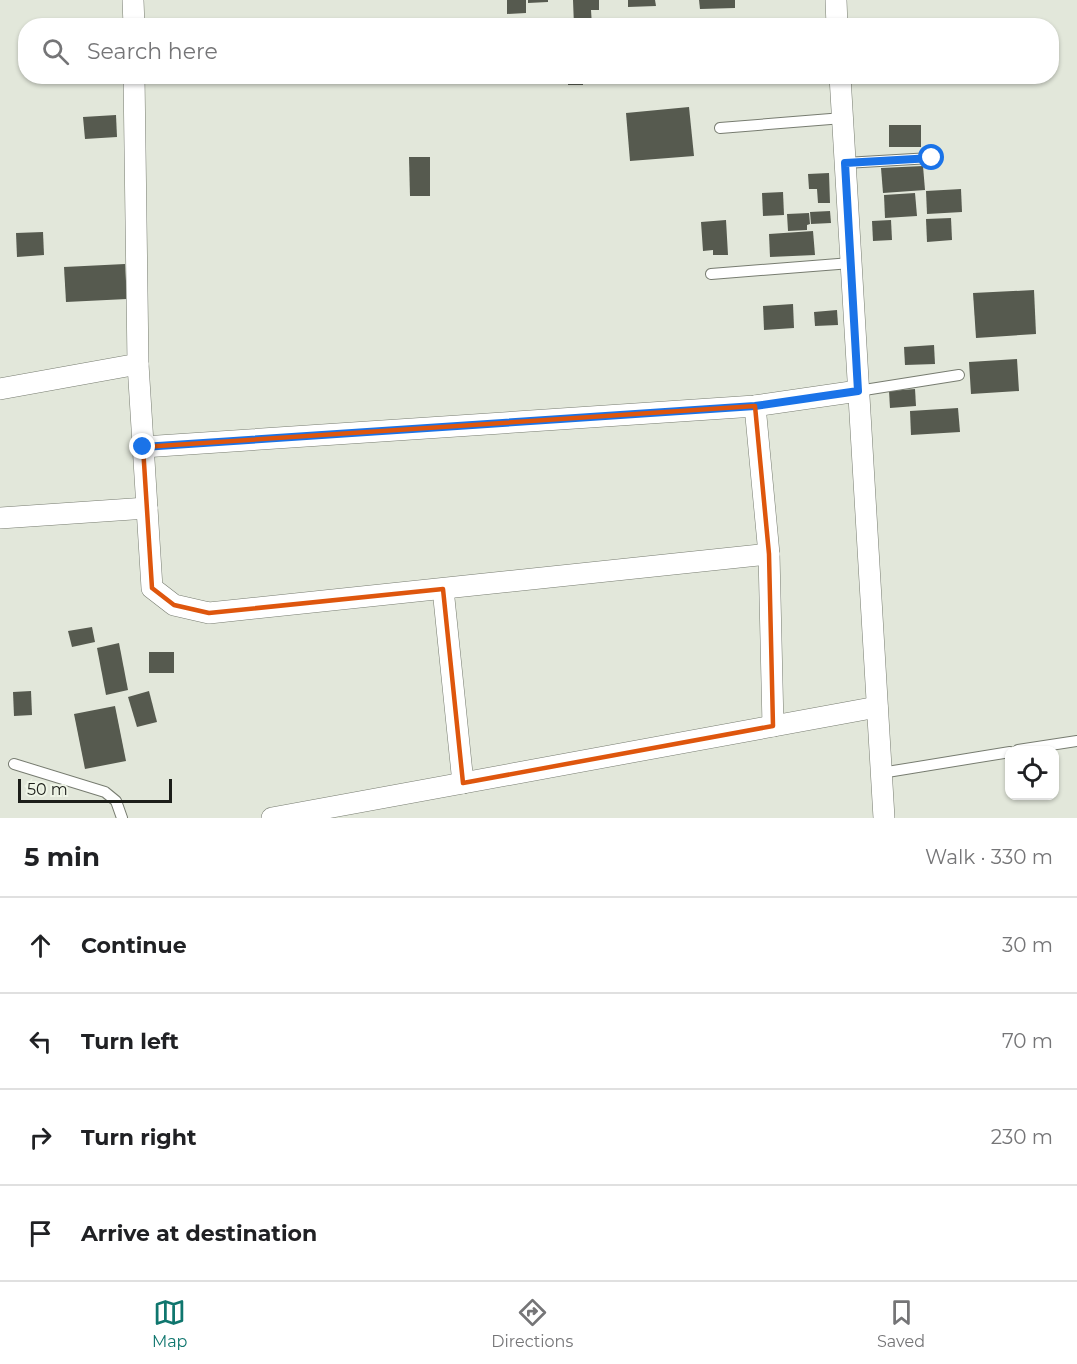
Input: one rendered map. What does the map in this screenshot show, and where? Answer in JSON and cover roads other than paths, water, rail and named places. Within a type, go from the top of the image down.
[{"type":"street","points":[[133,0],[134,18]]},
{"type":"street","points":[[836,0],[837,18]]},
{"type":"street","points":[[134,84],[138,364],[152,588],[174,605],[209,613],[769,554]]},
{"type":"street","points":[[841,84],[884,818]]},
{"type":"street","points":[[0,389],[138,364]]},
{"type":"street","points":[[143,447],[755,406],[858,391]]},
{"type":"street","points":[[755,406],[769,554],[773,726]]},
{"type":"street","points":[[0,518],[147,508]]},
{"type":"street","points":[[443,589],[463,783]]},
{"type":"street","points":[[272,818],[877,707]]},
{"type":"lane","points":[[720,128],[843,118]]},
{"type":"lane","points":[[845,163],[932,158]]},
{"type":"lane","points":[[711,274],[851,263]]},
{"type":"lane","points":[[858,391],[959,375]]},
{"type":"lane","points":[[1044,746],[1077,741]]},
{"type":"lane","points":[[881,773],[1005,753]]},
{"type":"lane","points":[[14,764],[105,792],[116,801],[122,818]]}]
